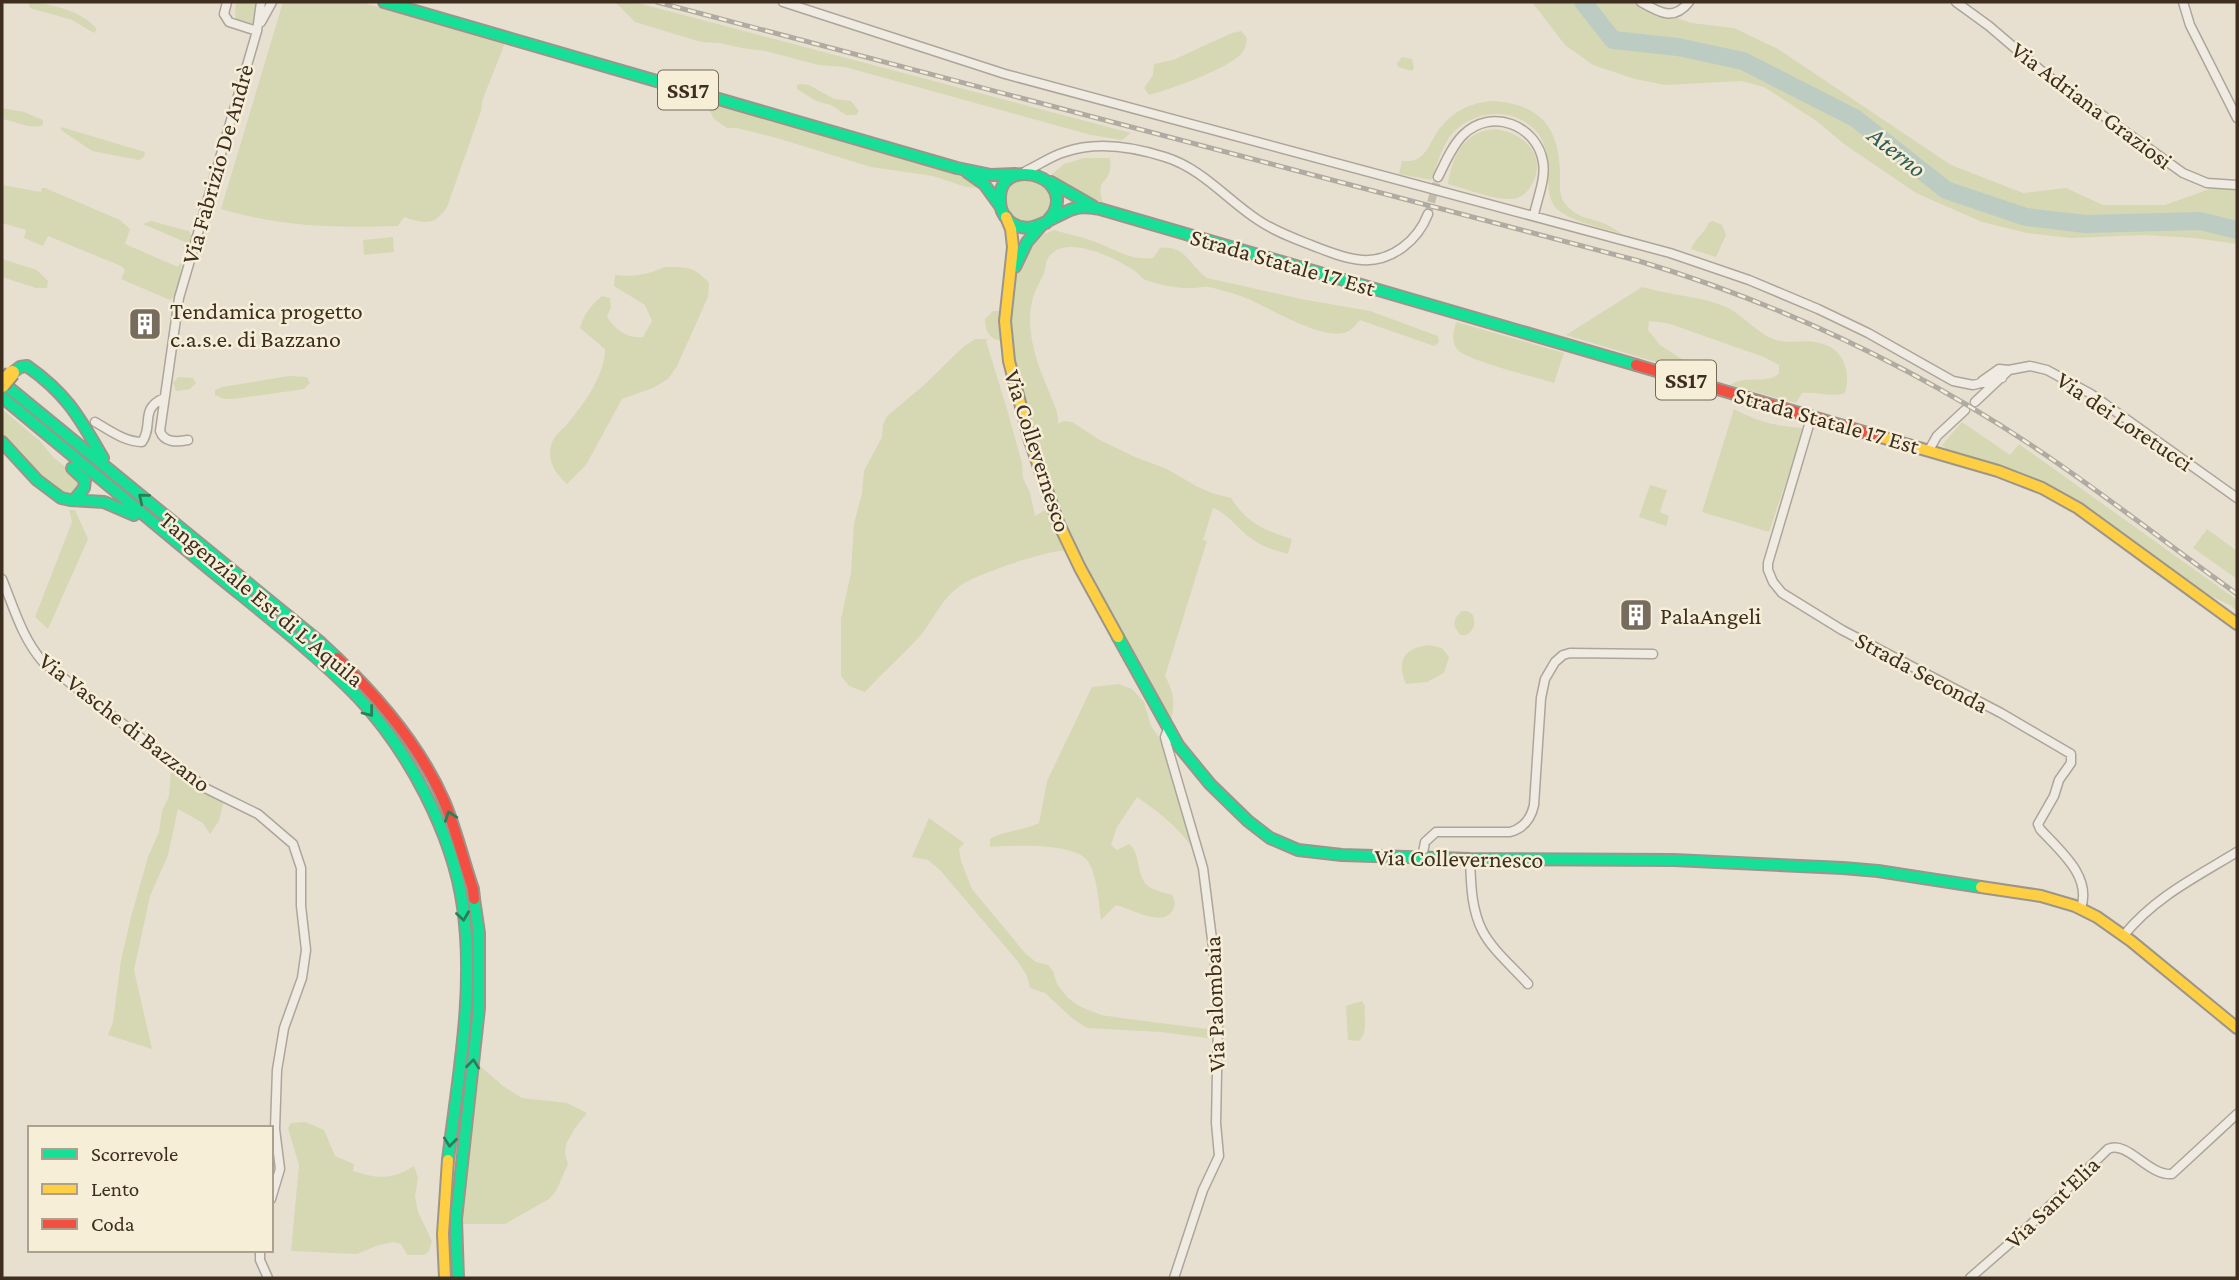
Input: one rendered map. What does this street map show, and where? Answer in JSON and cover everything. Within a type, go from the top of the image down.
[{"type":"main road","name":"SS17","points":[[384,2],[957,168],[990,175],[1038,174],[1047,179]]},
{"type":"main road","name":"SS17","points":[[957,168],[984,184],[1003,213]]},
{"type":"main road","points":[[1021,173],[1010,178],[1000,199],[1003,213],[1013,224],[1022,228],[1043,224],[1055,211],[1057,202],[1054,188],[1047,179]]},
{"type":"main road","name":"Strada Statale 17 Est","points":[[1047,179],[1071,195],[1100,209],[2006,473],[2057,496],[2102,525],[2237,624]]},
{"type":"main road","name":"Strada Statale 17 Est","points":[[1043,224],[1076,208],[1100,209]]},
{"type":"main road","name":"Via Collevernesco","points":[[1003,213],[1012,240],[1006,346],[1017,398],[1058,522],[1168,729],[1210,784],[1248,821],[1276,842],[1298,850],[1322,854],[1470,859],[1647,860],[1843,868],[2031,894],[2093,914],[2124,935],[2237,1028]]},
{"type":"main road","name":"Via Collevernesco","points":[[1010,284],[1024,246],[1043,224]]},
{"type":"main road","points":[[5,380],[20,367],[34,369],[76,412],[93,445],[116,476]]},
{"type":"main road","name":"Tangenziale Est di L'Aquila","points":[[5,380],[43,416],[321,643],[359,680],[411,742],[444,801],[473,889],[479,933],[478,1008],[456,1219],[458,1278]]},
{"type":"main road","name":"Tangenziale Est di L'Aquila","points":[[2,397],[313,655],[361,701],[402,754],[436,818],[452,861],[466,936],[466,1004],[442,1216],[445,1278]]},
{"type":"main road","points":[[43,416],[58,421],[67,419],[71,410],[67,401]]},
{"type":"main road","points":[[49,436],[66,463],[85,481],[85,488],[75,499]]},
{"type":"main road","points":[[2,442],[59,498],[113,505],[160,529]]},
{"type":"street","points":[[226,2],[224,14],[227,20],[257,31]]},
{"type":"street","name":"Via Fabrizio De Andrè","points":[[188,440],[169,440],[161,435],[160,422],[178,302],[257,31],[261,2]]},
{"type":"street","name":"Via Fabrizio De Andrè","points":[[257,31],[272,2]]},
{"type":"street","points":[[783,2],[1005,74],[1670,253],[1774,290],[1868,334],[1949,379],[1973,385],[2002,378]]},
{"type":"street","points":[[1641,2],[1673,14],[1689,2]]},
{"type":"street","name":"Via Adriana Graziosi","points":[[1956,2],[1990,26],[2045,74],[2183,173],[2207,183],[2237,186]]},
{"type":"street","points":[[2183,2],[2188,21],[2237,118]]},
{"type":"street","points":[[1438,177],[1457,142],[1470,129],[1493,121],[1516,125],[1533,138],[1543,160],[1542,181],[1534,215]]},
{"type":"street","points":[[1021,173],[1056,155],[1079,148],[1136,150],[1172,159],[1206,177],[1242,209],[1275,230],[1353,259],[1379,259],[1396,251],[1418,233],[1428,214]]},
{"type":"street","points":[[1047,179],[1045,168],[1056,155]]},
{"type":"street","name":"Via dei Loretucci","points":[[2009,370],[2030,366],[2064,377],[2237,498]]},
{"type":"street","points":[[1973,385],[1999,369],[2009,370]]},
{"type":"street","points":[[1975,402],[2009,370]]},
{"type":"street","points":[[95,422],[122,437],[142,442],[151,405],[164,398]]},
{"type":"street","points":[[1929,450],[1937,436],[1965,410]]},
{"type":"street","name":"Strada Seconda","points":[[1812,415],[1768,563],[1773,582],[1781,593],[1836,626],[2001,713],[2071,754],[2071,764],[2059,780],[2053,798],[2038,824],[2075,869],[2083,896],[2081,908]]},
{"type":"street","name":"Via Vasche di Bazzano","points":[[2,579],[33,651],[49,667],[207,789],[258,814],[293,845],[301,868],[301,906],[306,950],[302,978],[284,1028],[276,1070],[275,1129],[280,1169],[273,1192]]},
{"type":"street","points":[[1422,858],[1427,839],[1436,832],[1510,832],[1529,820],[1534,805],[1542,693],[1548,672],[1559,658],[1573,653],[1653,654]]},
{"type":"street","name":"Via Palombaia","points":[[1168,729],[1165,737],[1168,749],[1203,868],[1215,963],[1218,1023],[1216,1123],[1219,1156],[1203,1190],[1174,1278]]},
{"type":"street","points":[[2124,935],[2155,903],[2237,852]]},
{"type":"street","points":[[1470,859],[1472,898],[1480,926],[1492,944],[1528,984]]},
{"type":"street","name":"Via Sant'Elia","points":[[1970,1278],[1996,1257],[2108,1149],[2121,1147],[2152,1168],[2172,1174],[2237,1114]]},
{"type":"street","points":[[260,1252],[260,1260],[268,1278]]},
{"type":"green space","points":[[28,2],[74,12],[96,28],[96,31],[94,33],[72,20],[30,8]]},
{"type":"green space","points":[[236,2],[256,2],[253,25],[237,21]]},
{"type":"green space","points":[[283,2],[361,2],[505,43],[482,101],[481,111],[447,207],[438,218],[423,222],[404,217],[398,226],[352,227],[287,223],[221,209]]},
{"type":"green space","points":[[615,2],[634,2],[1131,133],[1122,140],[1091,135],[845,67],[819,65],[765,51],[701,42],[635,22]]},
{"type":"green space","points":[[1532,2],[1650,2],[1669,15],[1691,23],[1734,28],[1778,49],[1951,165],[2023,193],[2066,188],[2103,205],[2165,205],[2215,187],[2237,187],[2237,244],[2144,235],[2071,238],[2027,233],[1982,222],[1916,193],[1844,144],[1818,122],[1764,87],[1741,81],[1665,85],[1635,79],[1593,65],[1565,45]]},
{"type":"green space","points":[[1241,31],[1247,38],[1246,46],[1241,54],[1224,66],[1149,95],[1144,88],[1153,75],[1154,64],[1173,60]]},
{"type":"green space","points":[[1402,57],[1412,59],[1412,71],[1398,67],[1397,63]]},
{"type":"green space","points":[[797,85],[809,85],[834,99],[851,101],[859,111],[856,115],[846,115],[797,89]]},
{"type":"green space","points":[[705,101],[946,171],[981,188],[966,187],[933,176],[871,167],[777,138],[727,128],[714,119]]},
{"type":"green space","points":[[1493,101],[1523,107],[1543,120],[1556,142],[1560,192],[1565,204],[1576,214],[1603,223],[1622,234],[1579,221],[1557,209],[1549,193],[1546,150],[1542,140],[1535,130],[1514,117],[1489,114],[1465,123],[1447,141],[1432,180],[1399,174],[1402,161],[1416,159],[1426,152],[1440,128],[1457,112],[1478,103]]},
{"type":"green space","points":[[2,108],[24,112],[43,120],[43,125],[28,126],[2,119]]},
{"type":"green space","points":[[61,127],[145,152],[144,157],[139,160],[92,151],[61,130]]},
{"type":"green space","points":[[1494,129],[1514,134],[1530,146],[1535,154],[1536,173],[1532,184],[1528,191],[1517,198],[1492,197],[1448,184],[1461,147],[1475,135]]},
{"type":"green space","points":[[1084,158],[1110,158],[1110,170],[1101,186],[1103,203],[1083,196],[1050,176],[1064,164]]},
{"type":"green space","points":[[1028,178],[1044,184],[1050,200],[1044,216],[1028,222],[1012,216],[1006,200],[1012,184]]},
{"type":"green space","points":[[2,185],[41,192],[42,188],[45,188],[120,220],[130,229],[125,244],[178,267],[180,263],[182,265],[176,295],[170,300],[121,279],[125,270],[121,266],[48,236],[43,246],[24,238],[26,230],[2,223]]},
{"type":"green space","points":[[151,221],[189,231],[193,237],[183,249],[185,242],[143,224]]},
{"type":"green space","points":[[1709,222],[1722,225],[1726,235],[1716,257],[1691,249]]},
{"type":"green space","points":[[1054,230],[1088,239],[1137,258],[1153,258],[1160,248],[1175,249],[1207,278],[1370,311],[1438,336],[1439,342],[1434,346],[1360,320],[1344,333],[1324,332],[1228,292],[1207,287],[1176,287],[1146,280],[1126,266],[1090,250],[1066,247],[1048,258],[1033,298],[1030,326],[1034,349],[1056,409],[1058,424],[1063,421],[1072,422],[1100,440],[1135,457],[1167,469],[1212,493],[1231,498],[1257,525],[1292,539],[1288,554],[1269,548],[1252,539],[1213,508],[1203,540],[1207,541],[1165,676],[1173,699],[1170,722],[1069,535],[1046,476],[1016,373],[1009,325],[1015,280],[1036,242]]},
{"type":"green space","points":[[393,237],[394,252],[364,255],[363,240]]},
{"type":"green space","points":[[2,259],[37,270],[48,281],[47,288],[36,288],[2,277]]},
{"type":"green space","points":[[664,267],[684,268],[699,273],[709,283],[708,297],[677,366],[668,379],[653,388],[622,399],[586,465],[567,484],[552,464],[551,446],[554,438],[587,398],[598,379],[604,359],[605,349],[580,328],[584,318],[591,306],[602,296],[610,298],[611,307],[607,317],[610,321],[627,335],[643,337],[652,321],[645,305],[614,286],[615,275],[640,275]]},
{"type":"green space","points":[[1642,287],[1706,300],[1726,307],[1776,340],[1814,342],[1828,346],[1840,355],[1844,362],[1847,377],[1845,393],[1802,393],[1796,403],[1730,385],[1742,380],[1773,377],[1779,374],[1779,365],[1764,357],[1667,323],[1649,321],[1648,330],[1660,345],[1685,361],[1679,369],[1566,335]]},
{"type":"green space","points":[[993,311],[1002,311],[1001,341],[988,334],[986,328],[985,319]]},
{"type":"green space","points":[[1456,322],[1564,353],[1554,383],[1462,353],[1454,342]]},
{"type":"green space","points":[[975,339],[988,339],[986,341],[1035,516],[1050,507],[1068,550],[1013,563],[961,585],[944,602],[921,635],[865,692],[849,686],[841,676],[841,619],[851,573],[854,524],[862,493],[864,471],[882,437],[887,416]]},
{"type":"green space","points":[[289,376],[307,377],[310,383],[304,389],[234,399],[215,395],[215,390],[222,387]]},
{"type":"green space","points":[[178,377],[193,378],[196,383],[190,389],[176,391],[173,383]]},
{"type":"green space","points":[[2,409],[75,475],[79,481],[77,495],[58,492],[2,438]]},
{"type":"green space","points":[[1734,409],[1768,423],[1804,428],[1769,532],[1702,512]]},
{"type":"green space","points":[[1962,422],[2010,455],[2019,444],[2237,600],[2237,611],[2193,588],[2085,509],[1949,452],[1942,445]]},
{"type":"green space","points":[[1650,485],[1667,490],[1660,512],[1669,516],[1666,526],[1639,517]]},
{"type":"green space","points":[[69,510],[75,510],[88,539],[48,629],[35,617],[72,522]]},
{"type":"green space","points":[[2207,529],[2237,551],[2237,579],[2193,548]]},
{"type":"green space","points":[[1462,611],[1467,611],[1474,618],[1473,629],[1466,635],[1461,635],[1455,626],[1456,617]]},
{"type":"green space","points":[[1429,645],[1442,648],[1449,657],[1444,673],[1427,682],[1406,684],[1402,669],[1404,657],[1413,649]]},
{"type":"green space","points":[[1119,684],[1132,689],[1144,702],[1151,726],[1161,740],[1197,856],[1178,830],[1137,797],[1117,827],[1111,845],[1117,850],[1129,844],[1136,854],[1140,873],[1146,884],[1172,895],[1175,903],[1173,909],[1161,918],[1146,916],[1116,905],[1101,920],[1093,873],[1087,860],[1080,854],[1041,846],[990,847],[990,839],[994,837],[1039,823],[1047,781],[1092,687]]},
{"type":"green space","points":[[169,763],[224,801],[219,821],[210,834],[203,823],[178,809],[168,855],[150,896],[134,970],[152,1049],[108,1035],[113,1022],[121,960],[131,917],[148,857],[159,832],[162,811],[169,796]]},
{"type":"green space","points":[[929,818],[964,843],[959,849],[961,861],[972,889],[1025,953],[1036,962],[1048,965],[1057,984],[1068,998],[1101,1015],[1215,1030],[1214,1039],[1161,1032],[1087,1028],[1045,993],[1030,988],[1019,963],[940,870],[928,860],[912,857]]},
{"type":"green space","points":[[1362,1001],[1365,1006],[1364,1033],[1359,1041],[1348,1040],[1346,1006]]},
{"type":"green space","points":[[478,1064],[503,1086],[522,1098],[567,1103],[587,1113],[566,1144],[568,1164],[556,1191],[549,1199],[505,1224],[461,1224]]},
{"type":"green space","points":[[305,1122],[324,1130],[335,1156],[354,1164],[353,1171],[384,1177],[414,1166],[418,1178],[415,1196],[418,1212],[432,1241],[429,1251],[424,1255],[407,1255],[401,1244],[394,1242],[357,1254],[291,1251],[299,1165],[288,1128],[291,1123]]},
{"type":"waterway","name":"Aterno","points":[[1583,2],[1613,40],[1678,47],[1743,61],[1855,118],[1946,190],[2026,217],[2086,224],[2200,221],[2237,230]]},
{"type":"tunnel","points":[[1428,214],[1438,177]]},
{"type":"railway","points":[[657,2],[1639,261],[1742,296],[1842,339],[1938,388],[1985,416],[2083,481],[2237,594]]},
{"type":"traffic: fast","points":[[384,2],[957,168],[991,175],[1015,174]]},
{"type":"traffic: fast","points":[[967,172],[984,184],[1000,206]]},
{"type":"traffic: fast","points":[[1046,223],[1047,221],[1051,216],[1053,215],[1055,210],[1057,197],[1052,187],[1043,179],[1032,175],[1020,174],[1009,178],[1002,187],[1000,204],[1005,216],[1016,226],[1024,228],[1040,225],[1049,221],[1065,212],[1076,208],[1100,209],[1636,365]]},
{"type":"traffic: fast","points":[[1051,182],[1093,206]]},
{"type":"traffic: fast","points":[[1015,267],[1027,242],[1041,226]]},
{"type":"traffic: fast","points":[[12,373],[27,366],[52,386],[79,418],[103,458]]},
{"type":"traffic: fast","points":[[2,382],[337,658]]},
{"type":"traffic: fast","points":[[2,397],[321,661],[376,718],[411,767],[439,822],[449,851],[458,879],[466,938],[464,1034],[448,1160]]},
{"type":"traffic: fast","points":[[2,442],[37,480],[61,498],[104,502],[134,515]]},
{"type":"traffic: fast","points":[[72,468],[85,480],[84,488],[75,499]]},
{"type":"traffic: fast","points":[[1118,637],[1178,745],[1210,784],[1270,838],[1298,850],[1342,855],[1674,860],[1843,868],[1981,887]]},
{"type":"traffic: fast","points":[[458,1278],[456,1219],[479,1008],[479,933],[474,899]]},
{"type":"traffic: slow","points":[[1006,217],[1011,229],[1013,247],[1005,321],[1009,361],[1030,441],[1058,522],[1118,637]]},
{"type":"traffic: slow","points":[[2,385],[12,373]]},
{"type":"traffic: slow","points":[[1874,435],[1998,471],[2042,488],[2078,508],[2237,624]]},
{"type":"traffic: slow","points":[[1981,887],[2041,896],[2075,906],[2097,917],[2131,941],[2237,1028]]},
{"type":"traffic: slow","points":[[445,1278],[443,1234],[448,1160]]},
{"type":"traffic: jam","points":[[1636,365],[1874,435]]},
{"type":"traffic: jam","points":[[337,658],[398,724],[423,761],[448,812],[474,899]]},
{"type":"place","name":"Tendamica progetto c.a.s.e. di Bazzano","points":[[145,324]]},
{"type":"place","name":"PalaAngeli","points":[[1636,615]]}]
